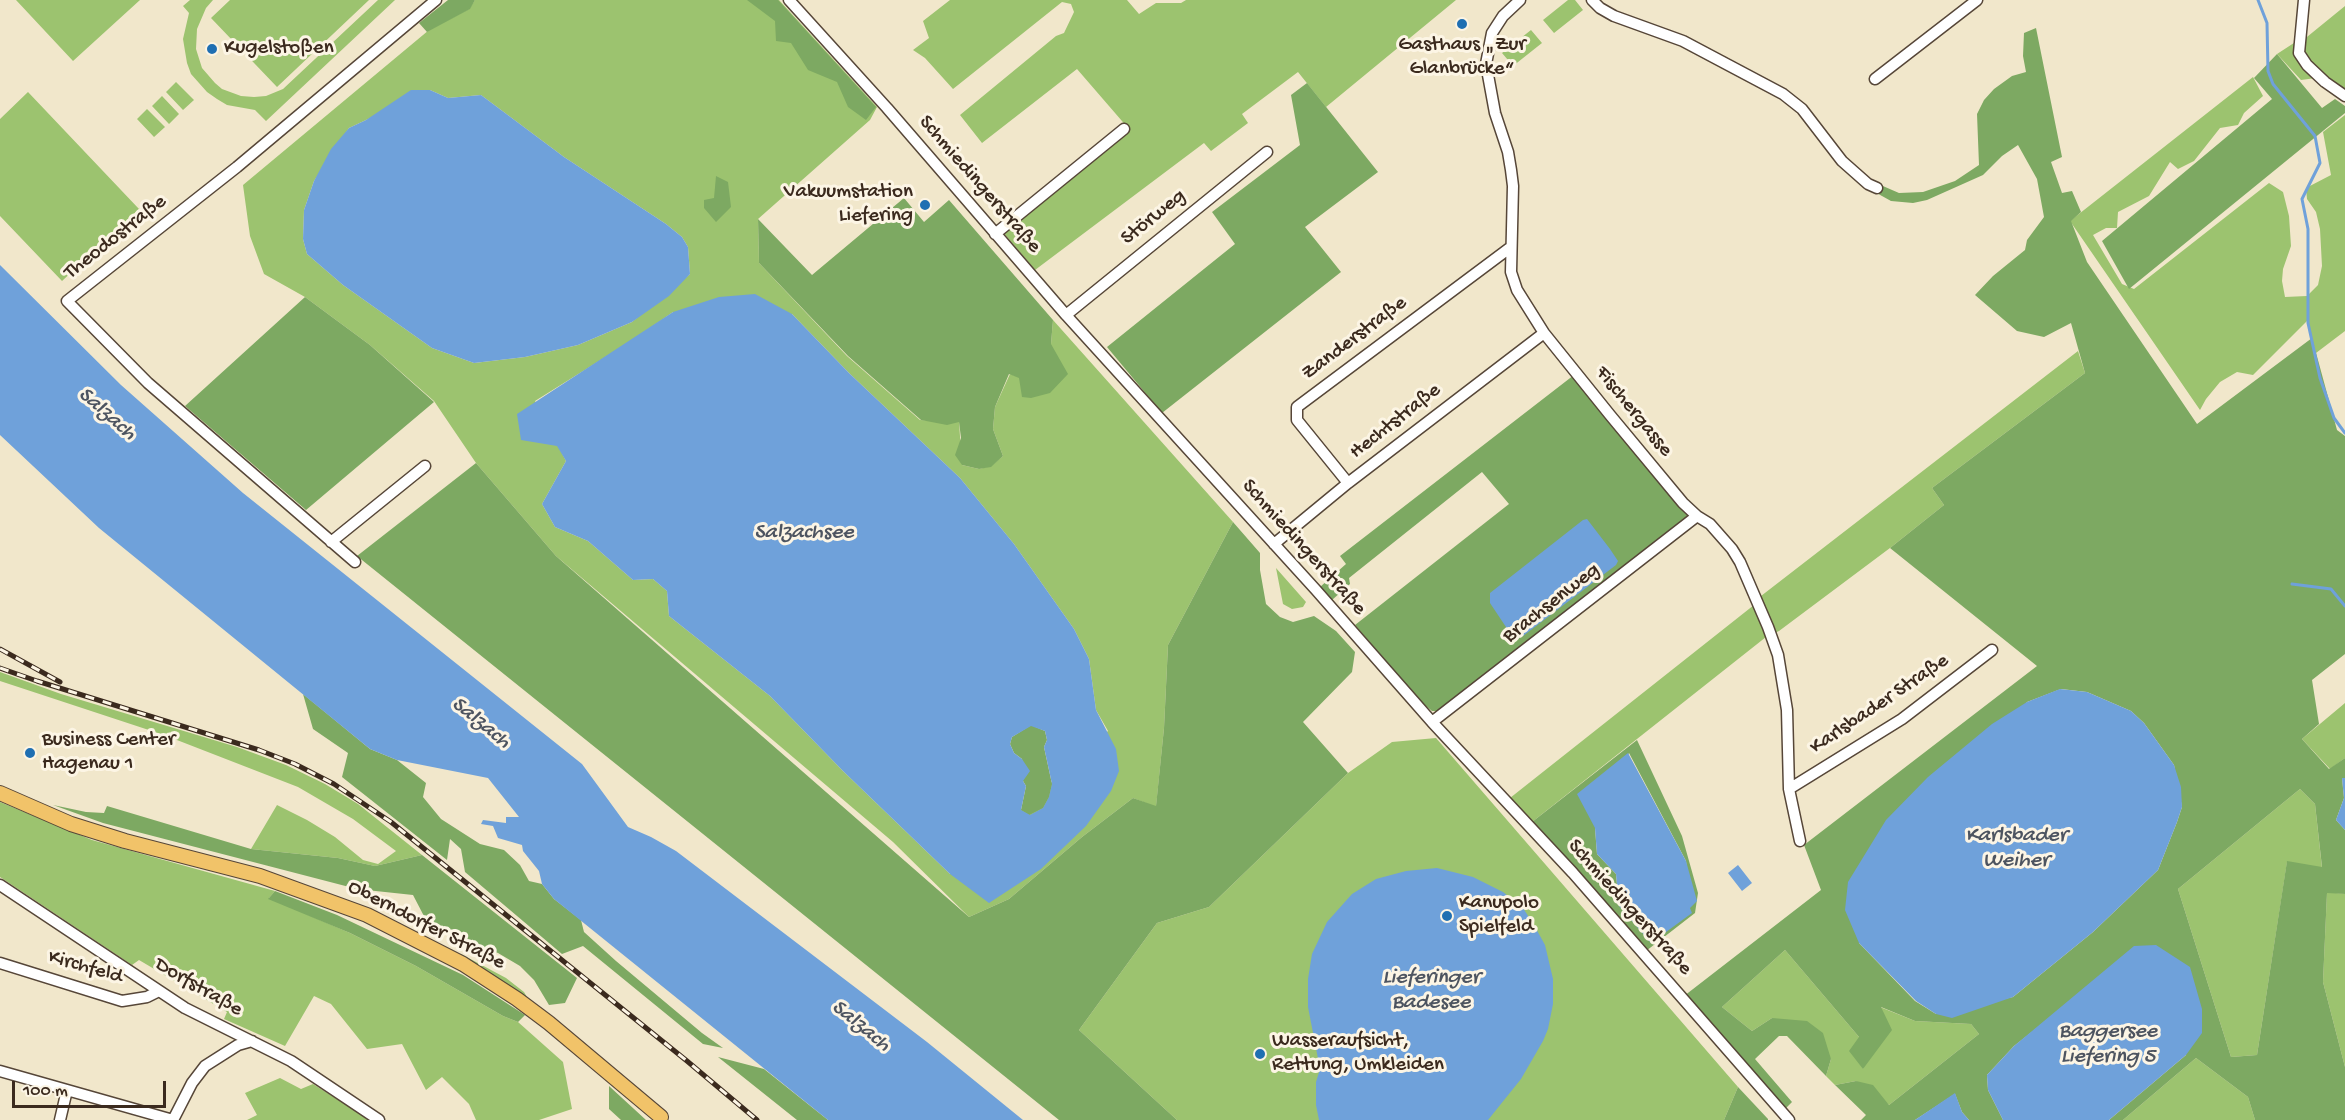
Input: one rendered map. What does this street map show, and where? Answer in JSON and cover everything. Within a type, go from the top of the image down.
[{"type":"main road","name":"Oberndorfer Straße","points":[[0,793],[71,824],[125,841],[260,876],[368,915],[463,964],[517,999],[661,1117]]},
{"type":"street","name":"Theodostraße","points":[[356,562],[148,383],[67,301],[237,167],[436,0]]},
{"type":"street","name":"Schmiedingerstraße","points":[[789,0],[894,116],[1066,315],[1432,722],[1573,873],[1789,1120]]},
{"type":"street","name":"Fischergasse","points":[[1520,0],[1503,16],[1492,33],[1486,64],[1495,113],[1508,152],[1511,170],[1513,186],[1512,272],[1517,290],[1544,333],[1610,415],[1683,503],[1710,524],[1740,562],[1778,655],[1787,710],[1789,789],[1800,841]]},
{"type":"street","points":[[1592,0],[1614,16],[1683,40],[1783,94],[1802,109],[1842,161],[1868,184],[1877,188]]},
{"type":"street","points":[[1875,80],[1977,0]]},
{"type":"street","points":[[2304,0],[2300,53],[2307,65],[2345,96]]},
{"type":"street","points":[[994,234],[1124,129]]},
{"type":"street","name":"Störweg","points":[[1066,315],[1267,152]]},
{"type":"street","name":"Zanderstraße","points":[[1348,483],[1297,420],[1297,407],[1511,247]]},
{"type":"street","name":"Hechtstraße","points":[[1274,544],[1348,483],[1544,333]]},
{"type":"street","points":[[331,542],[425,466]]},
{"type":"street","name":"Brachsenweg","points":[[1432,722],[1697,516]]},
{"type":"street","name":"Karlsbader Straße","points":[[1789,789],[1902,719],[1992,650]]},
{"type":"street","name":"Dorfstraße","points":[[0,885],[185,1008],[291,1061],[379,1120]]},
{"type":"street","name":"Kirchfeld","points":[[0,963],[122,1000],[147,997],[159,991]]},
{"type":"street","points":[[0,1071],[172,1120],[192,1083],[206,1066],[238,1045],[252,1041]]},
{"type":"street","points":[[60,1120],[66,1090]]},
{"type":"green space","points":[[16,0],[140,0],[73,61]]},
{"type":"green space","points":[[190,0],[213,0],[206,8],[197,29],[196,49],[202,68],[222,89],[241,96],[254,97],[266,96],[283,89],[378,0],[395,0],[266,121],[255,110],[227,105],[217,99],[207,92],[191,74],[183,39],[189,13],[183,6]]},
{"type":"green space","points":[[230,0],[369,0],[277,87],[211,18]]},
{"type":"green space","points":[[448,0],[475,0],[470,9],[427,32],[419,23]]},
{"type":"green space","points":[[475,0],[779,0],[877,107],[870,120],[758,219],[759,263],[847,356],[920,420],[959,422],[962,465],[979,469],[991,466],[1003,456],[993,429],[995,407],[1010,374],[1019,377],[1051,344],[1053,320],[1233,522],[1168,645],[1164,728],[1156,807],[1133,798],[1082,837],[1009,899],[969,917],[893,842],[556,556],[476,463],[434,401],[370,345],[305,297],[264,274],[250,236],[243,185],[429,30],[469,9]],"holes":[[[430,90],[448,98],[481,95],[564,157],[666,224],[682,237],[688,247],[690,274],[632,322],[578,345],[525,357],[474,363],[432,348],[343,285],[307,254],[303,239],[304,210],[314,181],[349,128]],[[673,312],[792,314],[849,373],[960,478],[1014,544],[1074,629],[1089,659],[1096,710],[1108,731],[950,874],[843,771],[770,696],[669,616],[667,591],[653,579],[633,580],[588,541],[555,527],[542,504],[566,461],[535,401]]]},
{"type":"green space","points":[[747,0],[778,0],[876,107],[866,120],[848,107],[837,82],[808,70],[791,43],[776,41],[775,21]]},
{"type":"green space","points":[[950,0],[1127,0],[1139,14],[1156,3],[1181,3],[1186,0],[1456,0],[1326,107],[1298,72],[1242,114],[1248,123],[1211,151],[1204,143],[1035,270],[1002,231],[1128,128],[1077,69],[982,143],[960,115],[1056,36],[1064,33],[1074,12],[1071,4],[1062,2],[953,89],[925,58],[913,50],[929,38],[923,21]]},
{"type":"green space","points":[[1568,0],[1575,0],[1583,10],[1554,33],[1543,20]]},
{"type":"green space","points":[[2345,6],[2345,100],[2316,78],[2301,80],[2277,54],[2297,41],[2302,41]]},
{"type":"green space","points":[[2036,28],[2062,157],[2051,162],[2062,193],[2072,191],[2081,212],[2071,221],[2087,262],[2197,424],[2312,338],[2337,430],[2345,436],[2345,654],[2312,680],[2319,724],[2302,739],[2329,769],[2345,758],[2345,778],[2342,778],[2344,798],[2336,820],[2345,830],[2345,894],[2327,893],[2323,982],[2345,1067],[2345,1120],[2255,1120],[2248,1097],[2196,1058],[2123,1120],[2109,1120],[2186,1055],[2056,1013],[2014,1046],[1987,1075],[1988,1090],[2003,1120],[1969,1120],[1962,1112],[1955,1094],[1915,1120],[1861,1120],[1866,1115],[1835,1085],[1856,1081],[1873,1085],[1889,1105],[1979,1034],[1971,1024],[1915,1021],[1881,1007],[1892,1030],[1863,1069],[1849,1051],[1859,1037],[1785,950],[1722,1007],[1752,1031],[1772,1018],[1807,1021],[1823,1033],[1831,1059],[1826,1076],[1787,1036],[1779,1036],[1755,1059],[1792,1102],[1785,1109],[1684,996],[1821,890],[1804,845],[2037,666],[1890,548],[1944,505],[1932,488],[2085,373],[2071,323],[2044,337],[2017,331],[1975,295],[1993,276],[2025,250],[2027,240],[2044,217],[2037,179],[2018,145],[2002,156],[1983,175],[1927,200],[1913,203],[1891,201],[1873,191],[1869,180],[1899,193],[1923,192],[1955,181],[1979,165],[1977,114],[1984,100],[1994,89],[2012,76],[2026,72],[2023,56],[2024,33]],"holes":[[[2061,689],[2087,692],[2131,711],[2144,723],[2174,765],[2182,807],[2177,822],[2158,870],[2093,932],[2013,997],[1936,1014],[1915,1001],[1859,943],[2027,702]],[[2300,789],[2315,804],[2322,867],[2287,861],[2257,1055],[2231,1057],[2178,889]]]},
{"type":"green space","points":[[1531,30],[1542,43],[1513,66],[1502,53]]},
{"type":"green space","points":[[2277,54],[2322,108],[2335,99],[2345,106],[2345,113],[2129,289],[2102,241],[2272,99],[2254,78]]},
{"type":"green space","points":[[2253,77],[2263,96],[2244,113],[2238,125],[2220,128],[2194,161],[2178,169],[2170,162],[2149,196],[2118,212],[2117,228],[2106,228],[2093,235],[2122,284],[2134,289],[2269,183],[2283,192],[2289,216],[2291,246],[2283,269],[2282,281],[2285,297],[2307,296],[2318,285],[2322,266],[2320,229],[2316,212],[2307,199],[2306,188],[2331,175],[2323,132],[2345,115],[2345,331],[2316,353],[2307,321],[2253,375],[2237,372],[2220,382],[2200,410],[2070,221]]},
{"type":"green space","points":[[176,82],[194,100],[183,110],[166,92]]},
{"type":"green space","points":[[1307,83],[1378,172],[1305,227],[1341,272],[1162,413],[1107,347],[1235,244],[1212,212],[1300,145],[1291,95]]},
{"type":"green space","points":[[28,92],[139,209],[62,281],[0,216],[0,119]]},
{"type":"green space","points":[[162,96],[179,114],[169,124],[152,106]]},
{"type":"green space","points":[[147,109],[165,127],[154,137],[137,119]]},
{"type":"green space","points":[[716,176],[728,182],[731,207],[716,222],[704,208],[704,200],[714,198]]},
{"type":"green space","points":[[904,198],[924,222],[949,200],[1053,320],[1051,344],[1068,374],[1050,393],[1031,398],[1022,397],[1019,378],[1009,374],[995,407],[993,429],[1003,456],[991,467],[979,469],[962,465],[955,455],[961,438],[959,422],[947,425],[921,420],[848,356],[759,263],[758,219],[812,275]]},
{"type":"green space","points":[[305,297],[370,345],[434,402],[306,510],[185,406]]},
{"type":"green space","points":[[2078,351],[2085,373],[1932,488],[1944,505],[1890,548],[1779,631],[1766,637],[1532,822],[1510,798],[1754,605],[1761,596]]},
{"type":"green space","points":[[1574,375],[1689,515],[1688,519],[1439,711],[1432,711],[1419,700],[1355,625],[1509,504],[1482,472],[1349,578],[1350,584],[1332,600],[1320,587],[1346,564],[1340,556]]},
{"type":"green space","points":[[476,463],[556,556],[969,917],[1009,899],[1082,837],[1133,798],[1156,806],[1164,728],[1168,645],[1233,522],[1260,553],[1260,570],[1266,604],[1280,617],[1293,622],[1314,616],[1336,631],[1355,652],[1352,672],[1303,722],[1348,773],[1209,907],[1157,923],[1079,1030],[1177,1120],[1059,1120],[357,556]]},
{"type":"green space","points":[[1276,568],[1306,602],[1303,607],[1292,609],[1283,604]]},
{"type":"green space","points":[[0,672],[61,694],[237,747],[286,765],[325,784],[358,804],[422,855],[375,866],[338,858],[251,849],[277,805],[335,837],[363,860],[378,864],[396,851],[353,819],[298,787],[164,735],[0,681]]},
{"type":"green space","points":[[303,694],[370,749],[397,760],[426,783],[423,797],[441,819],[480,844],[504,850],[520,865],[529,881],[542,884],[554,899],[581,920],[584,932],[616,961],[723,1048],[703,1044],[583,946],[562,954],[465,872],[461,849],[450,839],[447,860],[342,777],[348,753],[313,729]]},
{"type":"green space","points":[[2345,703],[2345,758],[2330,769],[2302,739]]},
{"type":"green space","points":[[1031,725],[1045,731],[1047,740],[1044,747],[1052,784],[1043,808],[1029,815],[1021,810],[1026,786],[1023,781],[1022,759],[1014,753],[1010,744],[1012,737]]},
{"type":"green space","points":[[1436,738],[1738,1087],[1724,1120],[1177,1120],[1079,1030],[1157,923],[1209,907],[1348,773],[1392,742]]},
{"type":"green space","points":[[1637,740],[1682,836],[1698,893],[1695,913],[1646,951],[1532,822]],"holes":[[[1629,753],[1686,861],[1690,908],[1619,906],[1616,874],[1597,854],[1595,828]]]},
{"type":"green space","points":[[2300,789],[2315,804],[2322,868],[2287,862],[2257,1055],[2231,1057],[2178,889]]},
{"type":"green space","points":[[0,802],[92,840],[275,891],[269,898],[350,933],[416,966],[503,1016],[518,1022],[563,1062],[572,1109],[539,1120],[476,1120],[469,1104],[442,1077],[426,1090],[402,1044],[367,1049],[331,1004],[314,996],[285,1046],[224,1019],[227,1012],[139,960],[132,965],[0,877]]},
{"type":"green space","points":[[53,805],[86,812],[104,813],[107,806],[251,849],[338,858],[375,866],[422,855],[577,978],[565,1003],[549,1005],[534,980],[520,966],[498,953],[443,932],[426,920],[413,895],[357,889],[103,823]]},
{"type":"green space","points":[[275,891],[337,915],[463,975],[525,1015],[518,1022],[503,1016],[416,966],[350,933],[268,899]]},
{"type":"green space","points":[[2327,892],[2345,894],[2345,1067],[2323,982]]},
{"type":"green space","points":[[1785,950],[1859,1037],[1863,1069],[1880,1007],[1915,1021],[1971,1024],[1979,1034],[1889,1105],[1856,1081],[1835,1085],[1826,1076],[1831,1059],[1772,1018],[1752,1031],[1722,1007]]},
{"type":"green space","points":[[461,954],[506,978],[527,997],[459,957]]},
{"type":"green space","points":[[718,1057],[764,1069],[828,1120],[797,1120]]},
{"type":"green space","points":[[2196,1058],[2248,1097],[2255,1120],[2123,1120]]},
{"type":"green space","points":[[280,1078],[301,1089],[313,1084],[370,1120],[247,1120],[257,1115],[245,1093]]},
{"type":"green space","points":[[609,1086],[646,1120],[621,1120],[609,1109]]},
{"type":"green space","points":[[1738,1087],[1768,1119],[1768,1120],[1724,1120]]},
{"type":"water","points":[[411,90],[430,90],[448,98],[481,95],[564,157],[682,237],[688,247],[690,274],[669,296],[632,322],[578,345],[525,357],[474,363],[432,348],[343,285],[307,254],[303,239],[304,210],[314,181],[331,149],[349,128],[366,120]]},
{"type":"water","name":"Salzach","points":[[0,265],[121,385],[243,493],[582,764],[628,827],[676,851],[927,1042],[1023,1120],[828,1120],[554,899],[542,884],[539,871],[523,851],[522,845],[498,838],[493,826],[481,824],[483,820],[506,823],[506,817],[519,817],[488,778],[397,760],[370,749],[99,528],[0,435]]},
{"type":"water","name":"Salzachsee","points":[[755,294],[792,314],[849,373],[960,478],[1014,544],[1074,629],[1089,659],[1096,710],[1116,749],[1119,771],[1111,791],[1086,826],[1041,869],[989,903],[950,874],[843,771],[770,696],[669,616],[667,591],[653,579],[633,580],[588,541],[555,527],[542,504],[566,461],[557,446],[521,440],[517,414],[673,312],[719,297]],"holes":[[[1031,726],[1045,731],[1047,740],[1044,747],[1052,784],[1043,808],[1030,815],[1021,810],[1026,786],[1023,781],[1030,771],[1022,759],[1014,753],[1010,744],[1012,737]]]},
{"type":"water","points":[[1587,519],[1618,561],[1616,565],[1523,636],[1518,638],[1512,636],[1490,603],[1490,593]]},
{"type":"water","name":"Karlsbader Weiher","points":[[2060,689],[2087,692],[2131,711],[2144,723],[2174,765],[2181,787],[2182,807],[2177,822],[2158,870],[2093,932],[2013,997],[1952,1018],[1936,1014],[1916,1001],[1859,943],[1845,910],[1848,882],[1886,820],[1928,777],[1992,724],[2027,702]]},
{"type":"water","points":[[1628,753],[1686,861],[1697,901],[1690,908],[1692,913],[1651,943],[1619,906],[1616,874],[1597,854],[1595,828],[1577,794]]},
{"type":"water","points":[[2342,778],[2345,778],[2345,830],[2336,820],[2344,798]]},
{"type":"water","points":[[1738,865],[1752,883],[1742,891],[1728,873]]},
{"type":"water","name":"Lieferinger Badesee","points":[[1437,868],[1473,877],[1503,892],[1523,908],[1534,925],[1545,945],[1553,979],[1553,1004],[1543,1041],[1521,1079],[1488,1120],[1319,1120],[1316,1105],[1316,1082],[1320,1069],[1308,1007],[1308,979],[1312,954],[1327,922],[1352,894],[1376,879],[1406,871]]},
{"type":"water","name":"Baggersee Liefering 5","points":[[2156,945],[2190,967],[2202,1009],[2202,1033],[2186,1055],[2109,1120],[2003,1120],[1988,1090],[1987,1075],[2014,1046],[2134,946]]},
{"type":"water","points":[[1955,1093],[1962,1112],[1969,1120],[1915,1120]]},
{"type":"waterway","points":[[2258,0],[2267,23],[2268,71],[2273,84],[2315,136],[2320,163],[2302,199],[2308,229],[2308,323],[2320,378],[2334,418],[2345,433]]},
{"type":"waterway","points":[[2292,584],[2331,589],[2345,606]]},
{"type":"railway","points":[[0,649],[60,682]]},
{"type":"railway","points":[[0,668],[259,750],[295,764],[334,784],[391,822],[757,1120]]},
{"type":"place","name":"Gasthaus „Zur Glanbrücke“","points":[[1462,24]]},
{"type":"place","name":"Kugelstoßen","points":[[212,49]]},
{"type":"place","name":"Vakuumstation Liefering","points":[[925,205]]},
{"type":"place","name":"Business Center Hagenau 1","points":[[30,753]]},
{"type":"place","name":"Kanupolo Spielfeld","points":[[1447,916]]},
{"type":"place","name":"Wasseraufsicht, Rettung, Umkleiden","points":[[1260,1054]]}]
